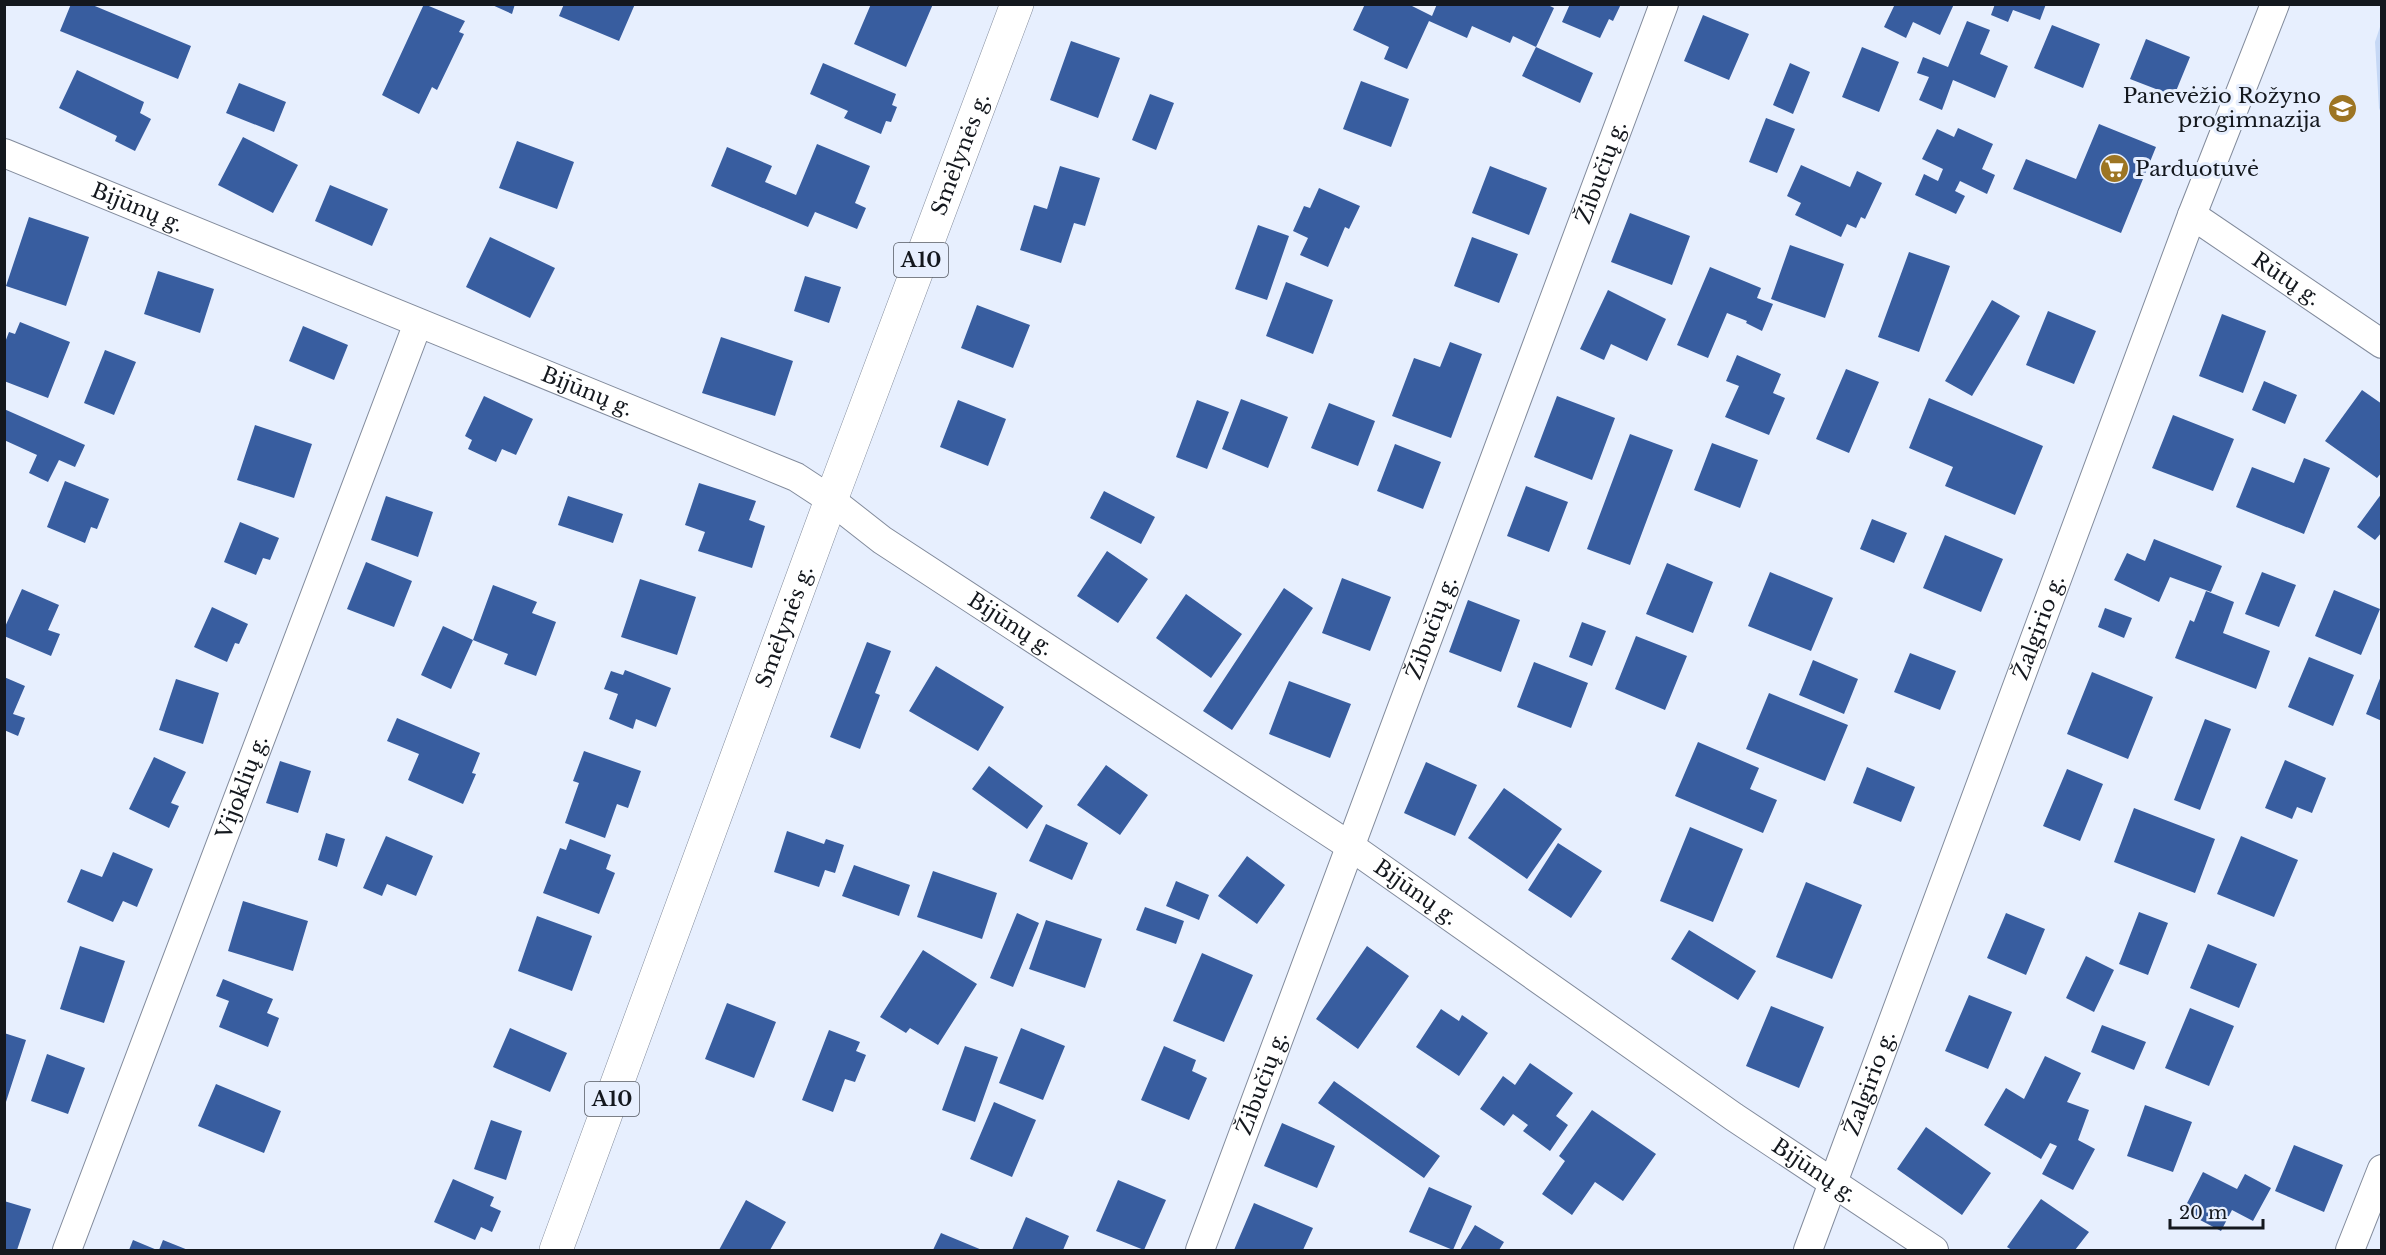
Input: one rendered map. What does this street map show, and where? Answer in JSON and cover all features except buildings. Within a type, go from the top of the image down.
[{"type":"highway","name":"Smėlynės g.","points":[[556,1251],[831,500],[1017,4]]},
{"type":"street","name":"Žibučių g.","points":[[1200,1251],[1664,4]]},
{"type":"street","name":"Žalgirio g.","points":[[1808,1251],[2192,215],[2275,4]]},
{"type":"street","name":"Bijūnų g.","points":[[4,153],[796,477],[831,500],[882,540],[1350,846],[1734,1117],[1934,1251]]},
{"type":"street","name":"Rūtų g.","points":[[2192,215],[2382,344]]},
{"type":"street","name":"Vijoklių g.","points":[[67,1251],[418,323]]},
{"type":"street","points":[[2350,1251],[2382,1169]]},
{"type":"shaded area","points":[[2381,24],[2381,113],[2375,42]]},
{"type":"place","name":"Panevėžio Rožyno progimnazija","points":[[2342,108]]},
{"type":"place","name":"Parduotuvė","points":[[2114,169]]}]
